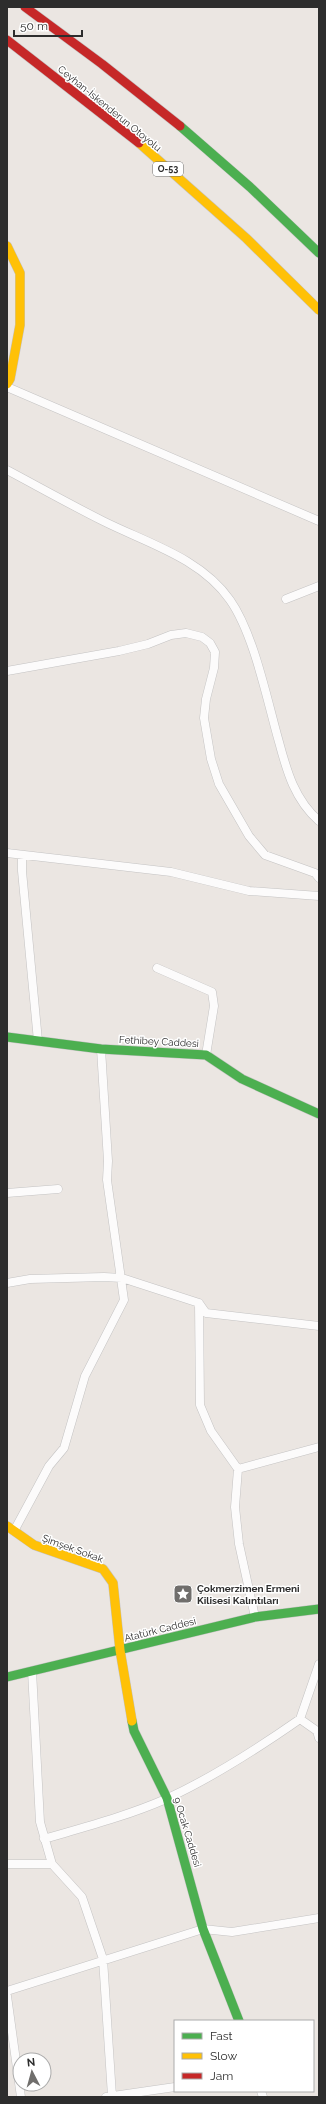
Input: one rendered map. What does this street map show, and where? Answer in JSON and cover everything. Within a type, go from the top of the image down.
[{"type":"main road","points":[[25,7],[128,86],[214,157],[319,254]]},
{"type":"main road","name":"Ceyhan-İskenderun Otoyolu","points":[[7,40],[102,114],[189,186],[280,270],[319,310]]},
{"type":"main road","points":[[7,246],[20,273],[20,325],[10,379],[7,386]]},
{"type":"main road","name":"Fethibey Caddesi","points":[[7,1037],[101,1049],[206,1055],[242,1079],[319,1114]]},
{"type":"main road","name":"Şimşek Sokak","points":[[10,1529],[34,1545],[102,1569],[113,1583],[120,1650]]},
{"type":"main road","name":"Atatürk Caddesi","points":[[7,1677],[255,1617],[319,1609]]},
{"type":"main road","name":"9 Ocak Caddesi","points":[[120,1650],[134,1731],[166,1798],[203,1929],[239,2020]]},
{"type":"street","points":[[7,386],[319,521]]},
{"type":"street","points":[[7,470],[103,521],[192,564],[213,580],[230,600],[250,639],[287,772],[298,797],[319,821]]},
{"type":"street","points":[[286,599],[319,586]]},
{"type":"street","points":[[7,671],[119,651],[148,644],[171,635],[186,633],[202,637],[210,643],[215,652],[214,668],[206,698],[204,718],[211,759],[218,784],[249,836],[265,855],[315,873],[319,878]]},
{"type":"street","points":[[7,853],[171,872],[249,891],[319,896]]},
{"type":"street","points":[[22,855],[22,871],[38,1041]]},
{"type":"street","points":[[157,968],[212,992],[214,1006],[206,1055]]},
{"type":"street","points":[[10,1529],[49,1466],[64,1448],[85,1376],[124,1300],[107,1180],[108,1161],[101,1049]]},
{"type":"street","points":[[7,1193],[58,1189]]},
{"type":"street","points":[[7,1284],[30,1279],[122,1278],[199,1303],[206,1313],[319,1326]]},
{"type":"street","points":[[199,1303],[200,1405],[211,1431],[238,1469],[235,1507],[239,1544],[255,1617]]},
{"type":"street","points":[[238,1469],[319,1447]]},
{"type":"street","points":[[44,1839],[106,1821],[166,1798],[248,1755],[300,1719],[319,1664]]},
{"type":"street","points":[[32,1671],[40,1822],[52,1864],[82,1897],[103,1959],[109,2096],[174,2087]]},
{"type":"street","points":[[300,1719],[317,1731],[319,1738]]},
{"type":"street","points":[[7,1864],[52,1864]]},
{"type":"street","points":[[7,1991],[103,1959],[203,1929],[232,1932],[319,1918]]},
{"type":"street","points":[[7,1996],[21,2097]]},
{"type":"traffic: fast","points":[[180,126],[250,187],[319,253]]},
{"type":"traffic: fast","points":[[7,1037],[101,1049],[206,1055],[242,1079],[319,1114]]},
{"type":"traffic: fast","points":[[7,1677],[255,1617],[319,1609]]},
{"type":"traffic: fast","points":[[132,1721],[134,1731],[167,1798],[203,1929],[239,2020]]},
{"type":"traffic: slow","points":[[139,143],[246,238],[319,310]]},
{"type":"traffic: slow","points":[[7,246],[20,273],[20,325],[10,379],[7,384]]},
{"type":"traffic: slow","points":[[7,1526],[34,1545],[103,1569],[113,1583],[120,1650],[132,1721]]},
{"type":"traffic: jam","points":[[25,7],[102,64],[180,126]]},
{"type":"traffic: jam","points":[[7,40],[139,143]]},
{"type":"place","name":"Çokmerzimen Ermeni Kilisesi Kalıntıları","points":[[183,1594]]}]
